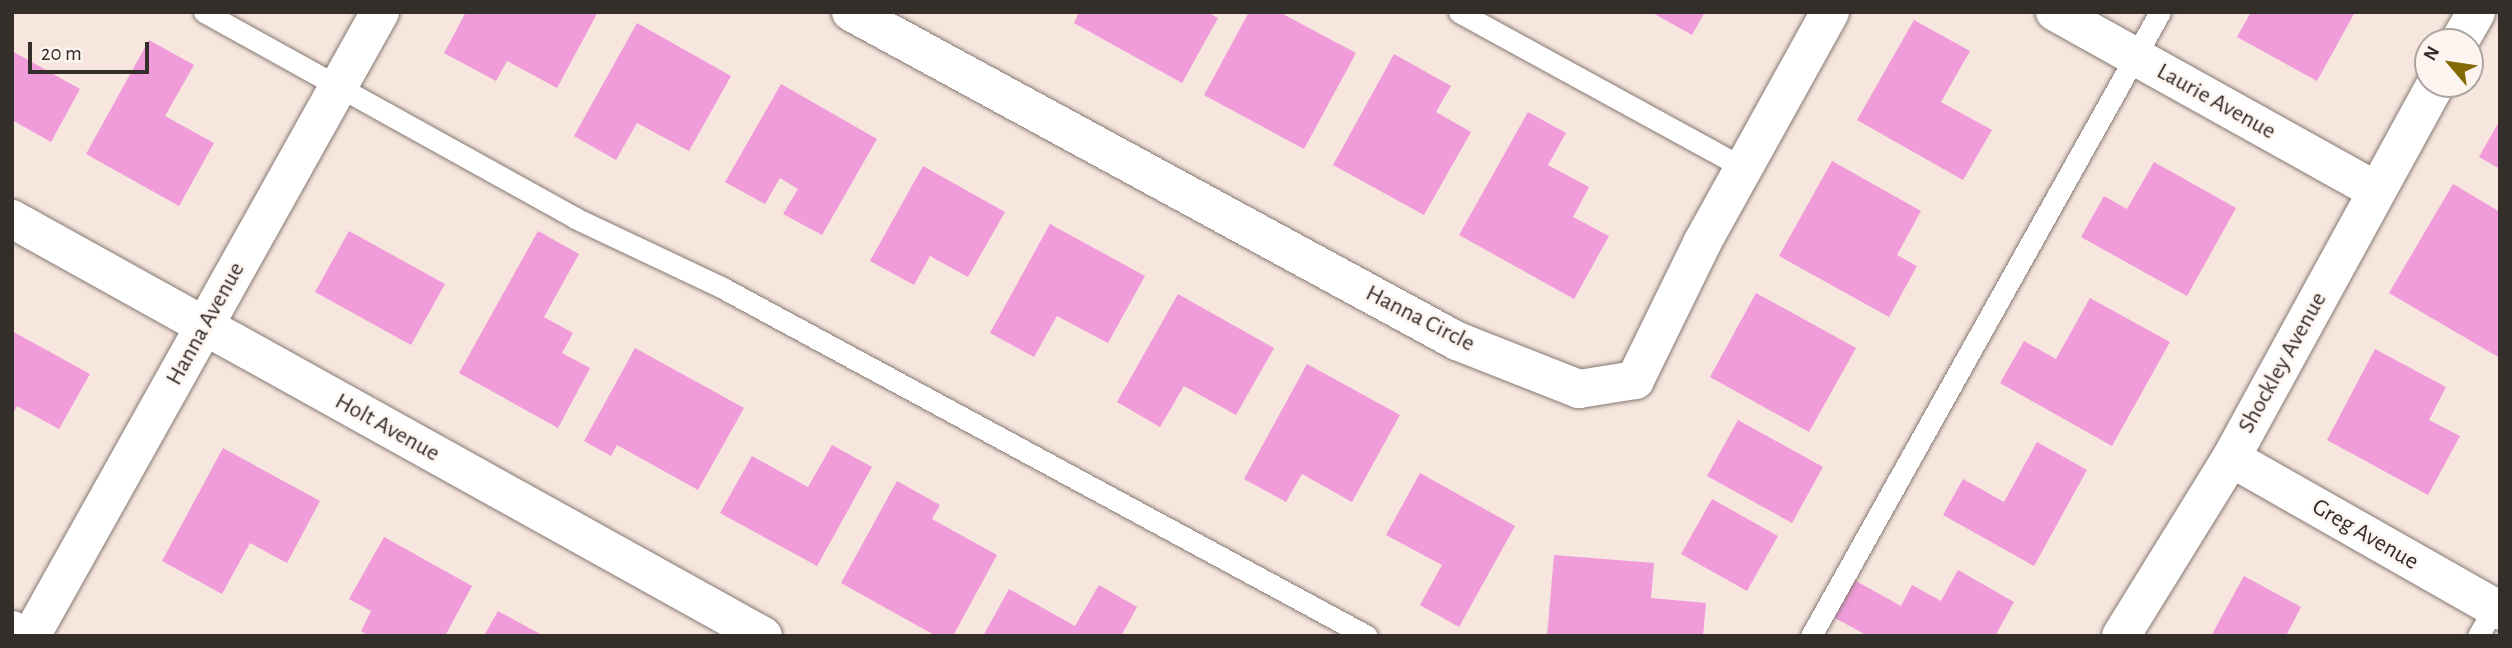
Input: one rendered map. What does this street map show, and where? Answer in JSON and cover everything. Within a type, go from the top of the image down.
[{"type":"street","name":"Hanna Avenue","points":[[31,636],[380,12]]},
{"type":"street","name":"Hanna Circle","points":[[851,12],[1457,341],[1579,388],[1635,380],[1702,243],[1830,12]]},
{"type":"street","name":"Laurie Avenue","points":[[2055,12],[2377,191]]},
{"type":"street","points":[[2467,28],[2476,12]]},
{"type":"street","name":"Shockley Avenue","points":[[2121,636],[2231,458],[2428,98]]},
{"type":"street","name":"Holt Avenue","points":[[12,219],[763,636]]},
{"type":"street","name":"Greg Avenue","points":[[2231,458],[2493,613]]},
{"type":"street","points":[[12,630],[23,636]]},
{"type":"lane","points":[[204,12],[575,218],[720,287],[1367,636]]},
{"type":"lane","points":[[1460,12],[1744,168]]},
{"type":"lane","points":[[1811,636],[2160,12]]},
{"type":"building","points":[[466,12],[598,12],[557,88],[507,61],[496,81],[444,53]]},
{"type":"building","points":[[1079,12],[1207,12],[1218,18],[1182,83],[1074,23]]},
{"type":"building","points":[[1249,12],[1279,12],[1356,53],[1304,149],[1204,95]]},
{"type":"building","points":[[1651,12],[1705,12],[1692,35]]},
{"type":"building","points":[[2251,12],[2355,12],[2317,81],[2237,37]]},
{"type":"building","points":[[1914,20],[1970,51],[1941,102],[1992,130],[1963,180],[1857,120]]},
{"type":"building","points":[[637,23],[731,76],[689,151],[637,123],[616,160],[574,136]]},
{"type":"building","points":[[149,40],[194,65],[165,116],[214,143],[179,206],[86,154]]},
{"type":"building","points":[[12,51],[80,89],[51,142],[12,120]]},
{"type":"building","points":[[1394,54],[1451,86],[1436,112],[1471,132],[1424,215],[1333,165]]},
{"type":"building","points":[[781,84],[877,139],[822,235],[783,214],[798,189],[780,178],[765,204],[725,182]]},
{"type":"building","points":[[1528,112],[1566,133],[1548,165],[1589,187],[1573,217],[1609,236],[1574,299],[1459,235]]},
{"type":"building","points":[[2500,120],[2500,169],[2479,157]]},
{"type":"building","points":[[1832,161],[1921,211],[1897,255],[1917,266],[1889,317],[1779,256]]},
{"type":"building","points":[[2154,162],[2236,208],[2187,296],[2081,237],[2104,196],[2127,209]]},
{"type":"building","points":[[923,166],[1005,212],[968,277],[930,256],[914,285],[870,261]]},
{"type":"building","points":[[2453,184],[2500,212],[2500,358],[2389,293]]},
{"type":"building","points":[[1050,224],[1145,276],[1108,343],[1057,316],[1034,357],[990,333]]},
{"type":"building","points":[[349,231],[445,284],[411,345],[315,292]]},
{"type":"building","points":[[538,231],[579,254],[544,317],[573,333],[562,353],[590,368],[558,428],[459,373]]},
{"type":"building","points":[[1756,293],[1856,348],[1809,432],[1710,377]]},
{"type":"building","points":[[1178,294],[1274,348],[1236,415],[1184,386],[1160,427],[1117,402]]},
{"type":"building","points":[[2090,298],[2170,342],[2112,446],[2000,383],[2024,341],[2056,359]]},
{"type":"building","points":[[12,331],[90,374],[59,429],[17,406],[12,415]]},
{"type":"building","points":[[635,348],[744,408],[698,490],[617,445],[611,456],[584,441]]},
{"type":"building","points":[[2375,349],[2446,387],[2429,420],[2460,436],[2428,495],[2327,440]]},
{"type":"building","points":[[1307,364],[1400,415],[1352,502],[1302,474],[1286,502],[1244,479]]},
{"type":"building","points":[[1738,420],[1823,467],[1792,523],[1707,476]]},
{"type":"building","points":[[2037,442],[2087,470],[2034,566],[1943,515],[1963,479],[2004,502]]},
{"type":"building","points":[[832,445],[872,467],[817,566],[720,513],[752,456],[808,487]]},
{"type":"building","points":[[223,448],[320,501],[287,563],[250,543],[222,594],[162,561]]},
{"type":"building","points":[[1420,473],[1515,526],[1459,627],[1420,605],[1442,565],[1386,535]]},
{"type":"building","points":[[897,481],[940,505],[932,519],[997,555],[953,636],[936,636],[841,583]]},
{"type":"building","points":[[1712,499],[1778,536],[1747,591],[1681,554]]},
{"type":"building","points":[[384,537],[472,586],[445,636],[369,636],[361,631],[371,611],[349,599]]},
{"type":"building","points":[[1554,555],[1654,563],[1651,598],[1706,603],[1703,636],[1547,636]]},
{"type":"building","points":[[1958,570],[2014,602],[1995,636],[1868,636],[1826,613],[1847,576],[1901,606],[1912,585],[1941,601]]},
{"type":"building","points":[[2244,576],[2301,607],[2286,636],[2211,636]]},
{"type":"building","points":[[1099,585],[1137,607],[1121,636],[983,636],[1009,589],[1075,626]]},
{"type":"building","points":[[498,611],[544,636],[484,636]]}]
